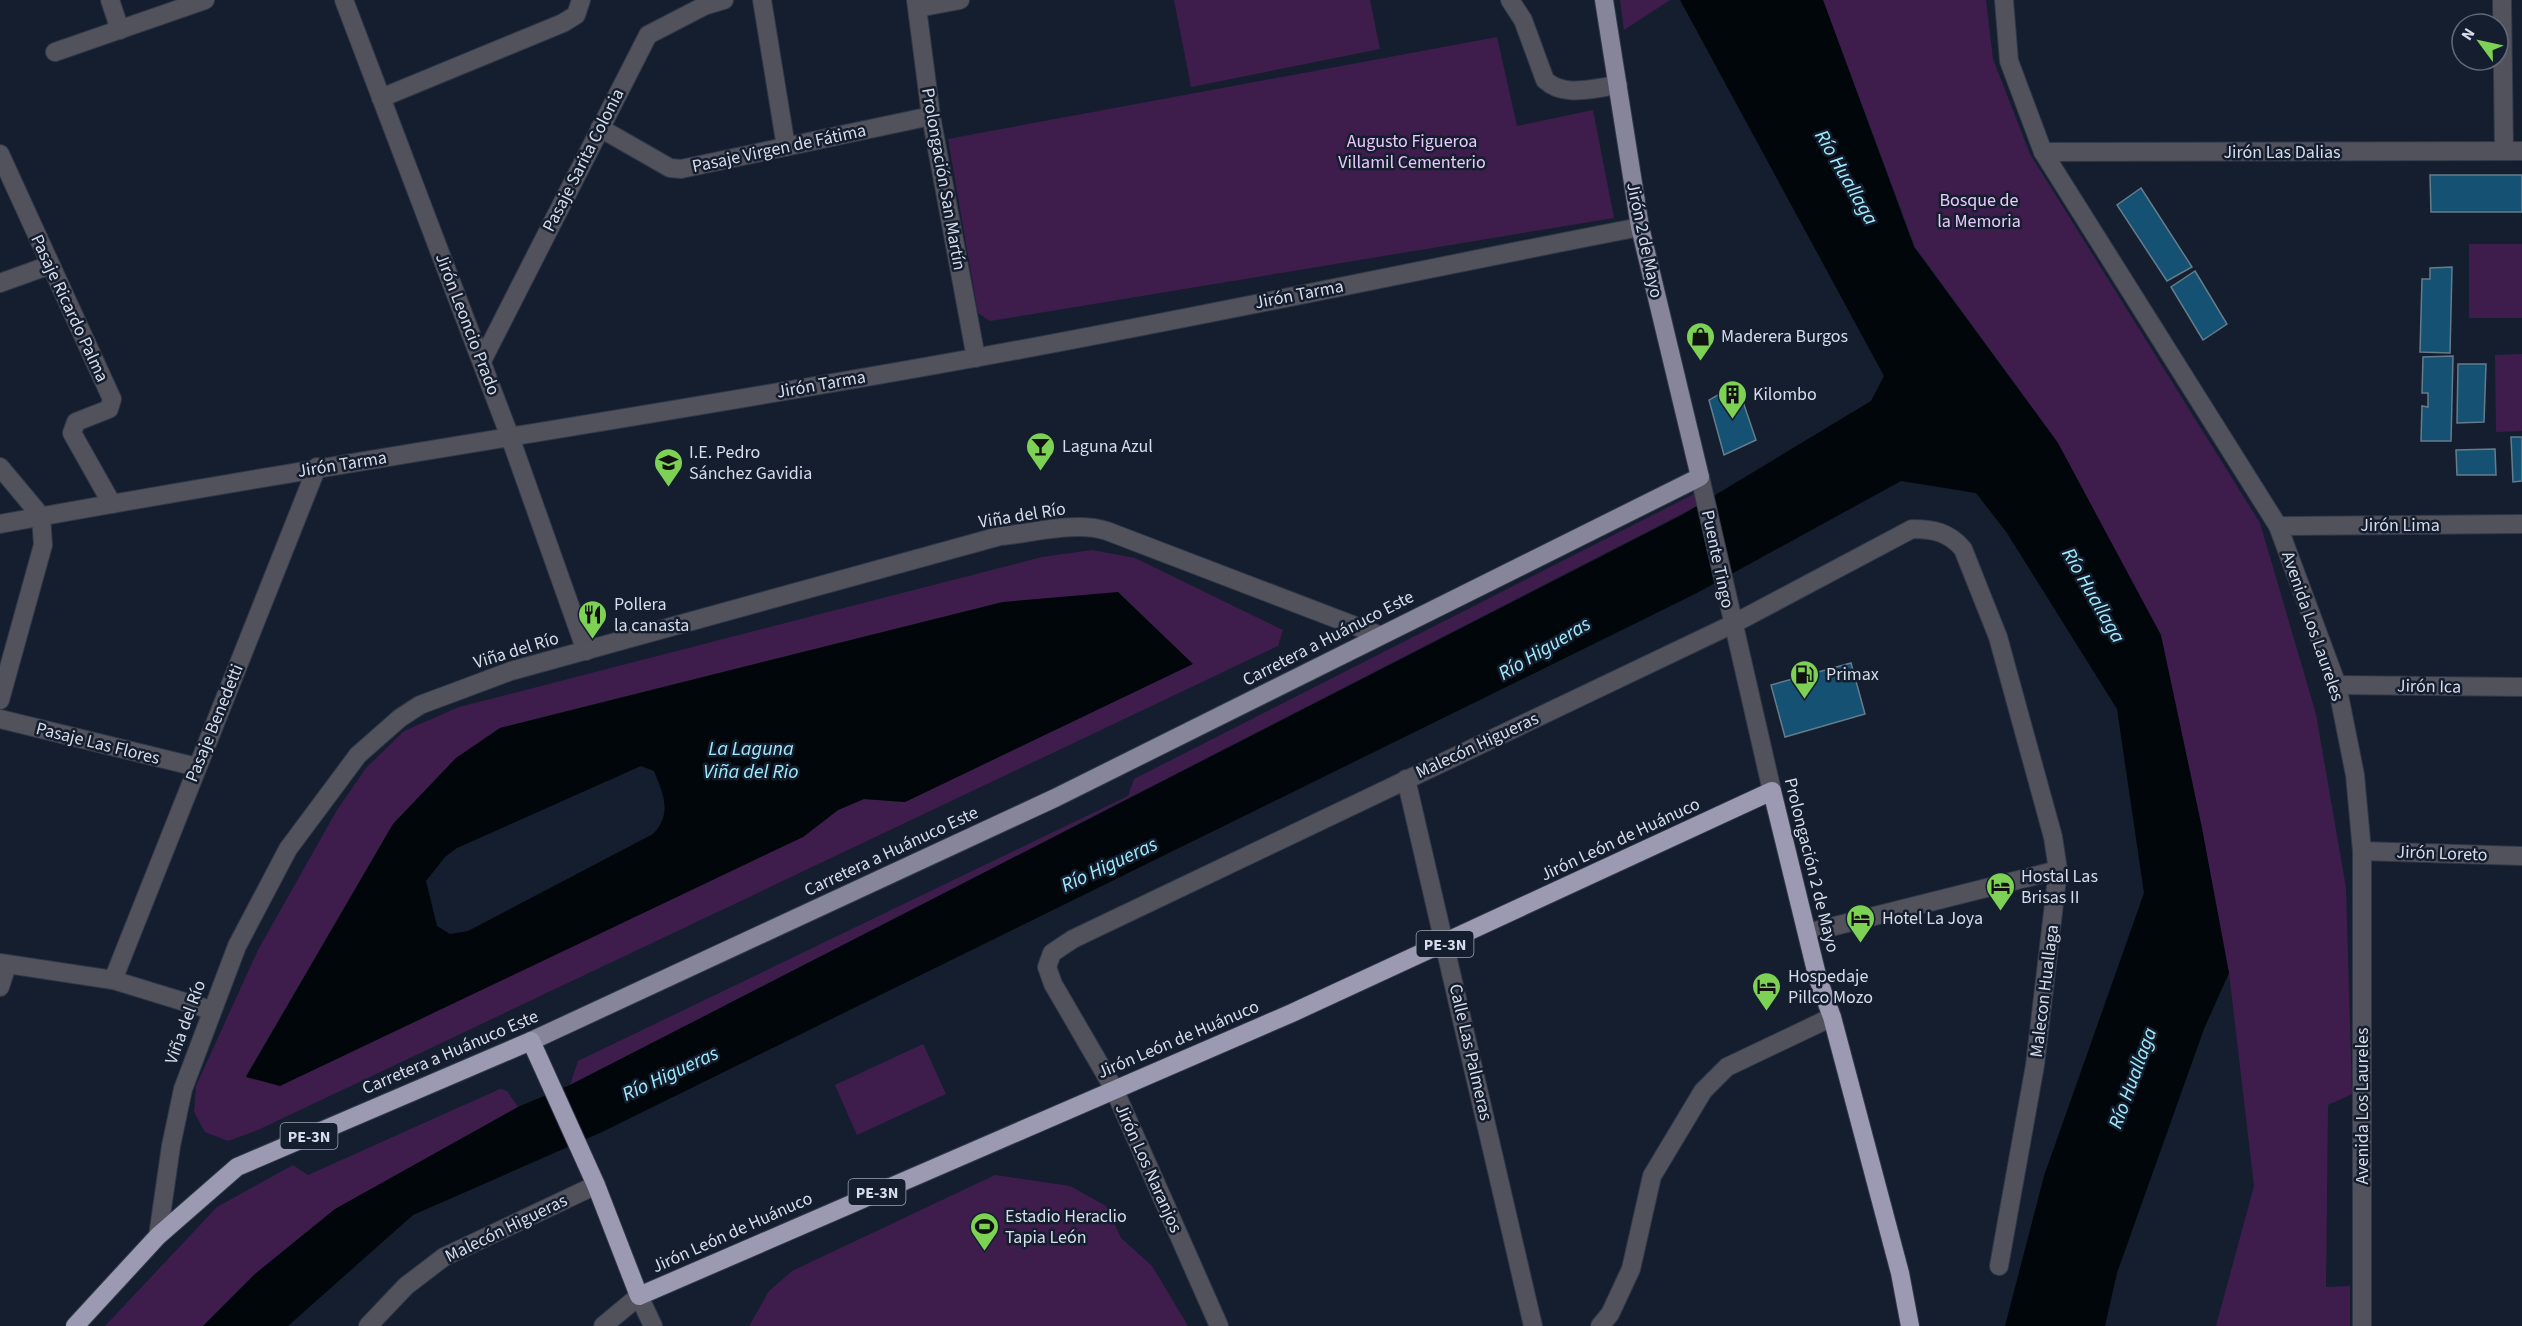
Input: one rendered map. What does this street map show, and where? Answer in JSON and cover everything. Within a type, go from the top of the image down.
[{"type":"highway","name":"Prolongación 2 de Mayo","points":[[1772,791],[1818,979],[1832,1017],[1900,1273],[1910,1326]]},
{"type":"highway","name":"Jirón León de Huánuco","points":[[639,1296],[1446,944],[1772,791]]},
{"type":"highway","points":[[531,1041],[596,1185],[639,1296]]},
{"type":"highway","name":"Carretera a Huánuco Este","points":[[75,1326],[158,1236],[237,1167],[531,1041]]},
{"type":"main road","name":"Jirón 2 de Mayo","points":[[1604,0],[1640,226],[1700,477]]},
{"type":"main road","name":"Carretera a Huánuco Este","points":[[531,1041],[1055,798],[1700,477]]},
{"type":"street","points":[[110,0],[120,30]]},
{"type":"street","points":[[55,52],[120,30],[159,7],[205,0]]},
{"type":"street","name":"Jirón Leoncio Prado","points":[[344,0],[482,361],[586,651]]},
{"type":"street","points":[[381,98],[563,23],[576,15],[581,0]]},
{"type":"street","name":"Pasaje Sarita Colonia","points":[[482,361],[648,35],[704,6],[724,0]]},
{"type":"street","points":[[762,0],[786,147]]},
{"type":"street","points":[[917,4],[960,0]]},
{"type":"street","points":[[1510,0],[1523,20],[1545,80],[1549,84],[1567,91],[1618,86]]},
{"type":"street","name":"Avenida Los Laureles","points":[[2004,0],[2009,61],[2043,152],[2278,526],[2337,685],[2355,776],[2362,850],[2362,1326]]},
{"type":"street","points":[[2502,0],[2513,151]]},
{"type":"street","name":"Prolongación San Martín","points":[[917,4],[931,116],[976,357]]},
{"type":"street","name":"Pasaje Virgen de Fátima","points":[[600,128],[670,168],[681,169],[931,116]]},
{"type":"street","name":"Jirón Las Dalias","points":[[2043,152],[2513,151]]},
{"type":"street","name":"Pasaje Ricardo Palma","points":[[0,154],[112,399],[109,409],[76,422],[72,433],[111,504]]},
{"type":"street","name":"Jirón Tarma","points":[[0,524],[317,467],[510,437],[976,357],[1640,226]]},
{"type":"street","points":[[0,283],[50,265]]},
{"type":"street","points":[[0,466],[41,516],[43,545],[41,560],[0,700]]},
{"type":"street","name":"Pasaje Benedetti","points":[[113,980],[317,467]]},
{"type":"street","name":"Puente Tingo","points":[[1700,477],[1732,621]]},
{"type":"street","name":"Jirón Lima","points":[[2278,526],[2522,524]]},
{"type":"street","name":"Viña del Río","points":[[158,1236],[171,1146],[183,1089],[237,946],[288,849],[358,755],[400,718],[420,705],[511,671],[1000,536],[1093,526],[1379,635]]},
{"type":"street","name":"Malecón Higueras","points":[[1053,984],[1047,967],[1052,953],[1073,939],[1732,621],[1912,529],[1934,529]]},
{"type":"street","name":"Malecon Huallaga","points":[[1934,529],[1956,540],[1963,549],[1998,637],[2053,837],[2058,870],[2035,1065],[1999,1266]]},
{"type":"street","name":"Prolongación 2 de Mayo","points":[[1732,621],[1772,791]]},
{"type":"street","name":"Jirón Ica","points":[[2337,685],[2522,687]]},
{"type":"street","name":"Pasaje Las Flores","points":[[0,718],[196,767]]},
{"type":"street","name":"Calle Las Palmeras","points":[[1406,779],[1533,1326]]},
{"type":"street","name":"Jirón Loreto","points":[[2362,850],[2522,856]]},
{"type":"street","points":[[1807,933],[2058,870]]},
{"type":"street","points":[[0,987],[4,964],[113,980],[211,1010]]},
{"type":"street","name":"Jirón Los Naranjos","points":[[1053,984],[1114,1089],[1219,1326]]},
{"type":"street","points":[[1600,1326],[1610,1314],[1631,1269],[1652,1176],[1703,1090],[1727,1067],[1832,1017]]},
{"type":"street","name":"Malecón Higueras","points":[[368,1326],[406,1286],[444,1257],[596,1185]]},
{"type":"street","points":[[639,1296],[653,1326]]},
{"type":"street","name":"Jirón León de Huánuco","points":[[603,1326],[639,1296]]},
{"type":"green space","points":[[1174,0],[1370,0],[1380,49],[1191,87]]},
{"type":"green space","points":[[1620,0],[1670,0],[1624,30]]},
{"type":"green space","name":"Bosque de la Memoria","points":[[1823,0],[1986,0],[1993,59],[2030,154],[2260,523],[2316,714],[2346,888],[2352,1094],[2328,1105],[2326,1287],[2350,1286],[2350,1326],[2216,1326],[2254,1186],[2229,973],[2058,443],[1915,247]]},
{"type":"green space","name":"Augusto Figueroa Villamil Cementerio","points":[[1497,37],[1517,126],[1593,110],[1614,218],[990,321],[978,313],[948,139]]},
{"type":"green space","points":[[2469,244],[2522,244],[2522,318],[2469,318]]},
{"type":"green space","points":[[2522,354],[2522,431],[2496,432],[2495,355]]},
{"type":"green space","points":[[1694,494],[1705,502],[570,1085],[578,1061],[1128,796],[1134,779]]},
{"type":"green space","points":[[1092,550],[1135,558],[1283,630],[1278,646],[258,1130],[228,1141],[205,1132],[194,1112],[196,1086],[258,950],[337,810],[366,768],[404,731],[459,707],[1042,557]],"holes":[[[1003,602],[1192,664],[905,802],[864,799],[838,810],[803,837],[246,1076],[393,824],[456,758],[500,728]]]},
{"type":"green space","points":[[923,1044],[946,1094],[857,1135],[835,1085]]},
{"type":"green space","points":[[500,1089],[507,1091],[518,1107],[335,1209],[255,1274],[203,1326],[105,1326],[217,1207],[293,1165],[308,1175]]},
{"type":"green space","name":"Estadio Heraclio Tapia León","points":[[995,1175],[1070,1186],[1106,1206],[1121,1238],[1152,1266],[1188,1326],[749,1326],[769,1291],[792,1271]]},
{"type":"water","points":[[1680,0],[1823,0],[1914,247],[2058,443],[2161,635],[2202,828],[2229,973],[2204,1029],[2117,1273],[2105,1326],[2005,1326],[2044,1176],[2144,893],[2117,709],[2007,533],[1976,493],[1901,481],[1695,594],[602,1132],[413,1215],[288,1326],[203,1326],[255,1274],[335,1209],[518,1107],[570,1085],[1682,515],[1871,401],[1884,376]]},
{"type":"water","name":"La Laguna Viña del Rio","points":[[1118,592],[1193,664],[905,802],[864,799],[838,810],[803,837],[280,1086],[246,1077],[393,824],[456,758],[500,728],[1003,602]],"holes":[[[641,766],[654,771],[663,796],[664,811],[663,819],[653,834],[468,931],[450,934],[437,926],[426,881],[445,857],[457,848]]]},
{"type":"building","points":[[2430,175],[2522,175],[2522,212],[2431,212]]},
{"type":"building","points":[[2141,188],[2192,267],[2167,281],[2117,205]]},
{"type":"building","points":[[2452,267],[2450,353],[2420,352],[2422,279],[2430,279],[2430,268]]},
{"type":"building","points":[[2195,271],[2227,324],[2203,340],[2171,287]]},
{"type":"building","points":[[2453,356],[2451,441],[2421,441],[2422,406],[2428,407],[2428,393],[2422,393],[2423,357]]},
{"type":"building","points":[[2458,364],[2486,364],[2484,422],[2457,423]]},
{"type":"building","name":"Kilombo","points":[[1737,384],[1756,440],[1724,455],[1709,400]]},
{"type":"building","points":[[2511,437],[2522,437],[2522,481],[2513,482]]},
{"type":"building","points":[[2495,449],[2496,475],[2457,475],[2456,450]]},
{"type":"building","points":[[1851,663],[1865,714],[1785,737],[1771,685]]},
{"type":"place","name":"Maderera Burgos","points":[[1700,362]]},
{"type":"place","name":"Kilombo","points":[[1732,420]]},
{"type":"place","name":"Laguna Azul","points":[[1041,472]]},
{"type":"place","name":"I.E. Pedro Sánchez Gavidia","points":[[668,488]]},
{"type":"place","name":"Pollera la canasta","points":[[593,640]]},
{"type":"place","name":"Primax","points":[[1805,700]]},
{"type":"place","name":"Hostal Las Brisas II","points":[[2000,912]]},
{"type":"place","name":"Hotel La Joya","points":[[1861,944]]},
{"type":"place","name":"Hospedaje Pillco Mozo","points":[[1767,1012]]},
{"type":"place","name":"Estadio Heraclio Tapia León","points":[[984,1252]]},
{"type":"water label","name":"Río Huallaga","points":[[1847,177]]},
{"type":"water label","name":"Río Huallaga","points":[[2094,595]]},
{"type":"water label","name":"Río Higueras","points":[[1544,648]]},
{"type":"water label","name":"Río Higueras","points":[[1109,864]]},
{"type":"water label","name":"Río Higueras","points":[[670,1073]]},
{"type":"water label","name":"Río Huallaga","points":[[2132,1078]]}]
